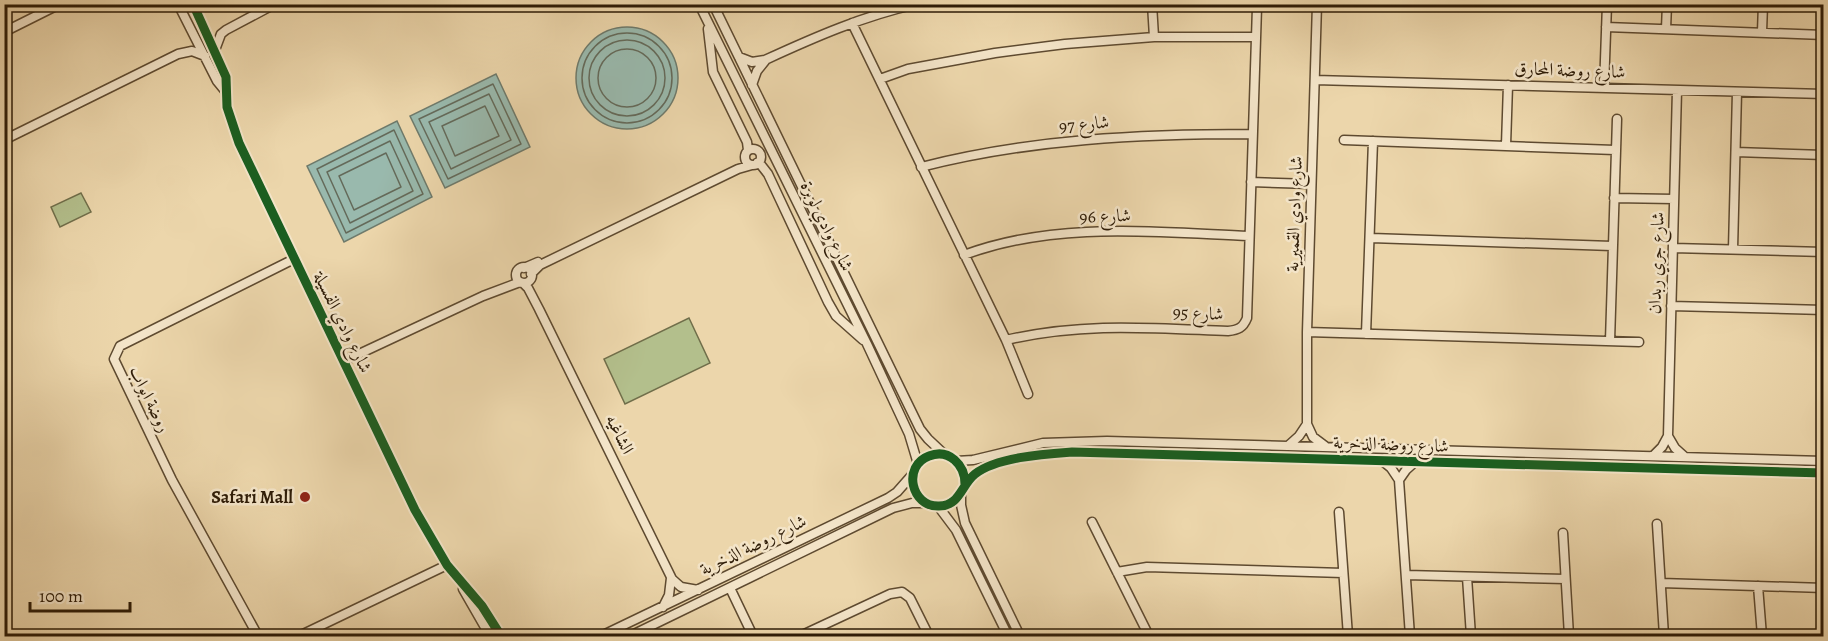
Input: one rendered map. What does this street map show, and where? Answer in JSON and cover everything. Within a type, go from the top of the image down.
[{"type":"street","points":[[4,32],[60,4]]},
{"type":"street","name":"شارع وادي الفسيلة","points":[[178,4],[217,81],[226,92]]},
{"type":"street","name":"شارع وادي الفسيلة","points":[[194,4],[226,77],[231,121],[239,143],[415,510],[490,636]]},
{"type":"street","points":[[214,50],[220,34],[275,4]]},
{"type":"street","points":[[697,4],[709,29],[713,72],[747,142],[750,159]]},
{"type":"street","name":"شارع وادي لوبرة","points":[[697,4],[867,344],[909,434],[918,464]]},
{"type":"street","name":"شارع وادي لوبرة","points":[[713,4],[920,429],[944,454]]},
{"type":"street","points":[[739,57],[752,62],[765,60],[824,33],[882,12],[917,4]]},
{"type":"street","points":[[1152,4],[1154,37]]},
{"type":"street","name":"شارع وادي القميرية","points":[[1306,424],[1317,4]]},
{"type":"street","points":[[1604,88],[1607,4]]},
{"type":"street","points":[[1666,29],[1667,4]]},
{"type":"street","points":[[1762,32],[1763,4]]},
{"type":"street","name":"شارع 95","points":[[1006,340],[1041,332],[1091,327],[1235,330],[1241,327],[1247,318],[1257,7]]},
{"type":"street","points":[[852,23],[1006,340],[1028,394]]},
{"type":"street","points":[[1606,27],[1824,35]]},
{"type":"street","points":[[204,28],[226,30]]},
{"type":"street","points":[[178,54],[189,42],[192,30]]},
{"type":"street","points":[[879,79],[908,69],[995,53],[1065,44],[1154,37],[1256,38]]},
{"type":"street","points":[[4,140],[178,54],[192,51],[205,56]]},
{"type":"street","points":[[752,85],[765,60]]},
{"type":"street","name":"شارع روضة المحارق","points":[[1315,80],[1824,94]]},
{"type":"street","points":[[1506,145],[1508,85]]},
{"type":"street","name":"شارع جري ربدان","points":[[1668,436],[1677,90]]},
{"type":"street","points":[[1733,249],[1737,92]]},
{"type":"street","points":[[1610,341],[1617,119]]},
{"type":"street","name":"شارع 97","points":[[921,166],[979,153],[1097,138],[1252,134]]},
{"type":"street","points":[[1344,140],[1615,150]]},
{"type":"street","points":[[1366,334],[1373,141]]},
{"type":"street","points":[[1736,152],[1824,155]]},
{"type":"street","points":[[344,361],[524,276],[540,265],[730,173],[750,159]]},
{"type":"street","points":[[750,159],[761,165],[768,174],[836,316],[867,344]]},
{"type":"street","points":[[1251,182],[1311,184]]},
{"type":"street","points":[[1614,198],[1674,199]]},
{"type":"street","name":"شارع 96","points":[[964,255],[1018,240],[1060,234],[1134,231],[1249,236]]},
{"type":"street","points":[[1371,238],[1612,246]]},
{"type":"street","points":[[1673,248],[1824,252]]},
{"type":"street","name":"روضة ابواب","points":[[258,636],[172,480],[114,359],[120,346],[294,259]]},
{"type":"street","name":"الشاغيه","points":[[524,276],[532,285],[539,301],[538,306],[671,577]]},
{"type":"street","points":[[1671,306],[1824,310]]},
{"type":"street","points":[[1307,332],[1639,342]]},
{"type":"street","points":[[1288,445],[1299,436],[1306,424]]},
{"type":"street","points":[[1306,424],[1313,437],[1325,446]]},
{"type":"street","points":[[1653,456],[1668,436]]},
{"type":"street","points":[[1668,436],[1675,448],[1685,457]]},
{"type":"street","name":"شارع روضة الذخرية","points":[[956,461],[973,460],[1043,443],[1073,441],[1824,461]]},
{"type":"street","name":"شارع روضة الذخرية","points":[[965,484],[988,467],[1036,456],[1072,452],[1824,473]]},
{"type":"street","points":[[961,494],[951,503],[938,506],[926,503],[914,488],[913,475],[918,464],[930,455],[944,454],[956,461],[963,471],[965,484],[961,494],[961,505],[966,523],[1020,636]]},
{"type":"street","points":[[1380,459],[1391,468],[1399,480],[1410,636]]},
{"type":"street","points":[[1399,480],[1416,461]]},
{"type":"street","name":"شارع روضة الذخرية","points":[[601,636],[888,498],[913,475]]},
{"type":"street","name":"شارع روضة الذخرية","points":[[630,636],[893,508],[912,503],[926,503]]},
{"type":"street","points":[[938,506],[956,530],[1008,636]]},
{"type":"street","points":[[1339,512],[1348,636]]},
{"type":"street","points":[[1092,522],[1149,636]]},
{"type":"street","points":[[1641,636],[1664,636],[1657,524]]},
{"type":"street","points":[[1563,533],[1569,636]]},
{"type":"street","points":[[299,636],[447,565]]},
{"type":"street","points":[[1117,572],[1147,567],[1343,573]]},
{"type":"street","points":[[1406,574],[1565,579]]},
{"type":"street","points":[[671,577],[681,587],[698,590]]},
{"type":"street","points":[[663,607],[669,595],[671,577]]},
{"type":"street","points":[[1467,577],[1472,636]]},
{"type":"street","name":"شارع وادي الفسيلة","points":[[459,581],[473,595],[501,636]]},
{"type":"street","points":[[1661,583],[1824,588]]},
{"type":"street","points":[[1758,586],[1762,636]]},
{"type":"street","points":[[730,588],[753,636]]},
{"type":"street","points":[[800,636],[819,633],[890,594],[902,592],[910,598],[929,636]]},
{"type":"green space","points":[[81,193],[91,212],[60,227],[51,207]]},
{"type":"green space","points":[[689,318],[710,363],[625,404],[604,359]]},
{"type":"water","points":[[627,27],[647,31],[663,42],[674,58],[678,78],[674,98],[663,114],[647,125],[627,129],[607,125],[591,114],[580,98],[576,78],[580,58],[591,42],[607,31]]},
{"type":"water","points":[[496,74],[530,147],[445,188],[410,116]]},
{"type":"water","points":[[397,121],[432,197],[344,242],[307,166]]},
{"type":"cycle path","points":[[193,4],[226,77],[227,107],[239,143],[415,510],[447,565],[482,606],[501,636]]},
{"type":"cycle path","points":[[965,484],[959,465],[943,454],[929,456],[921,461],[915,468],[913,476],[913,485],[922,500],[929,505],[939,506],[952,503],[970,479],[984,468],[1022,457],[1072,452],[1824,473]]},
{"type":"place","name":"Safari Mall","points":[[305,497]]}]
